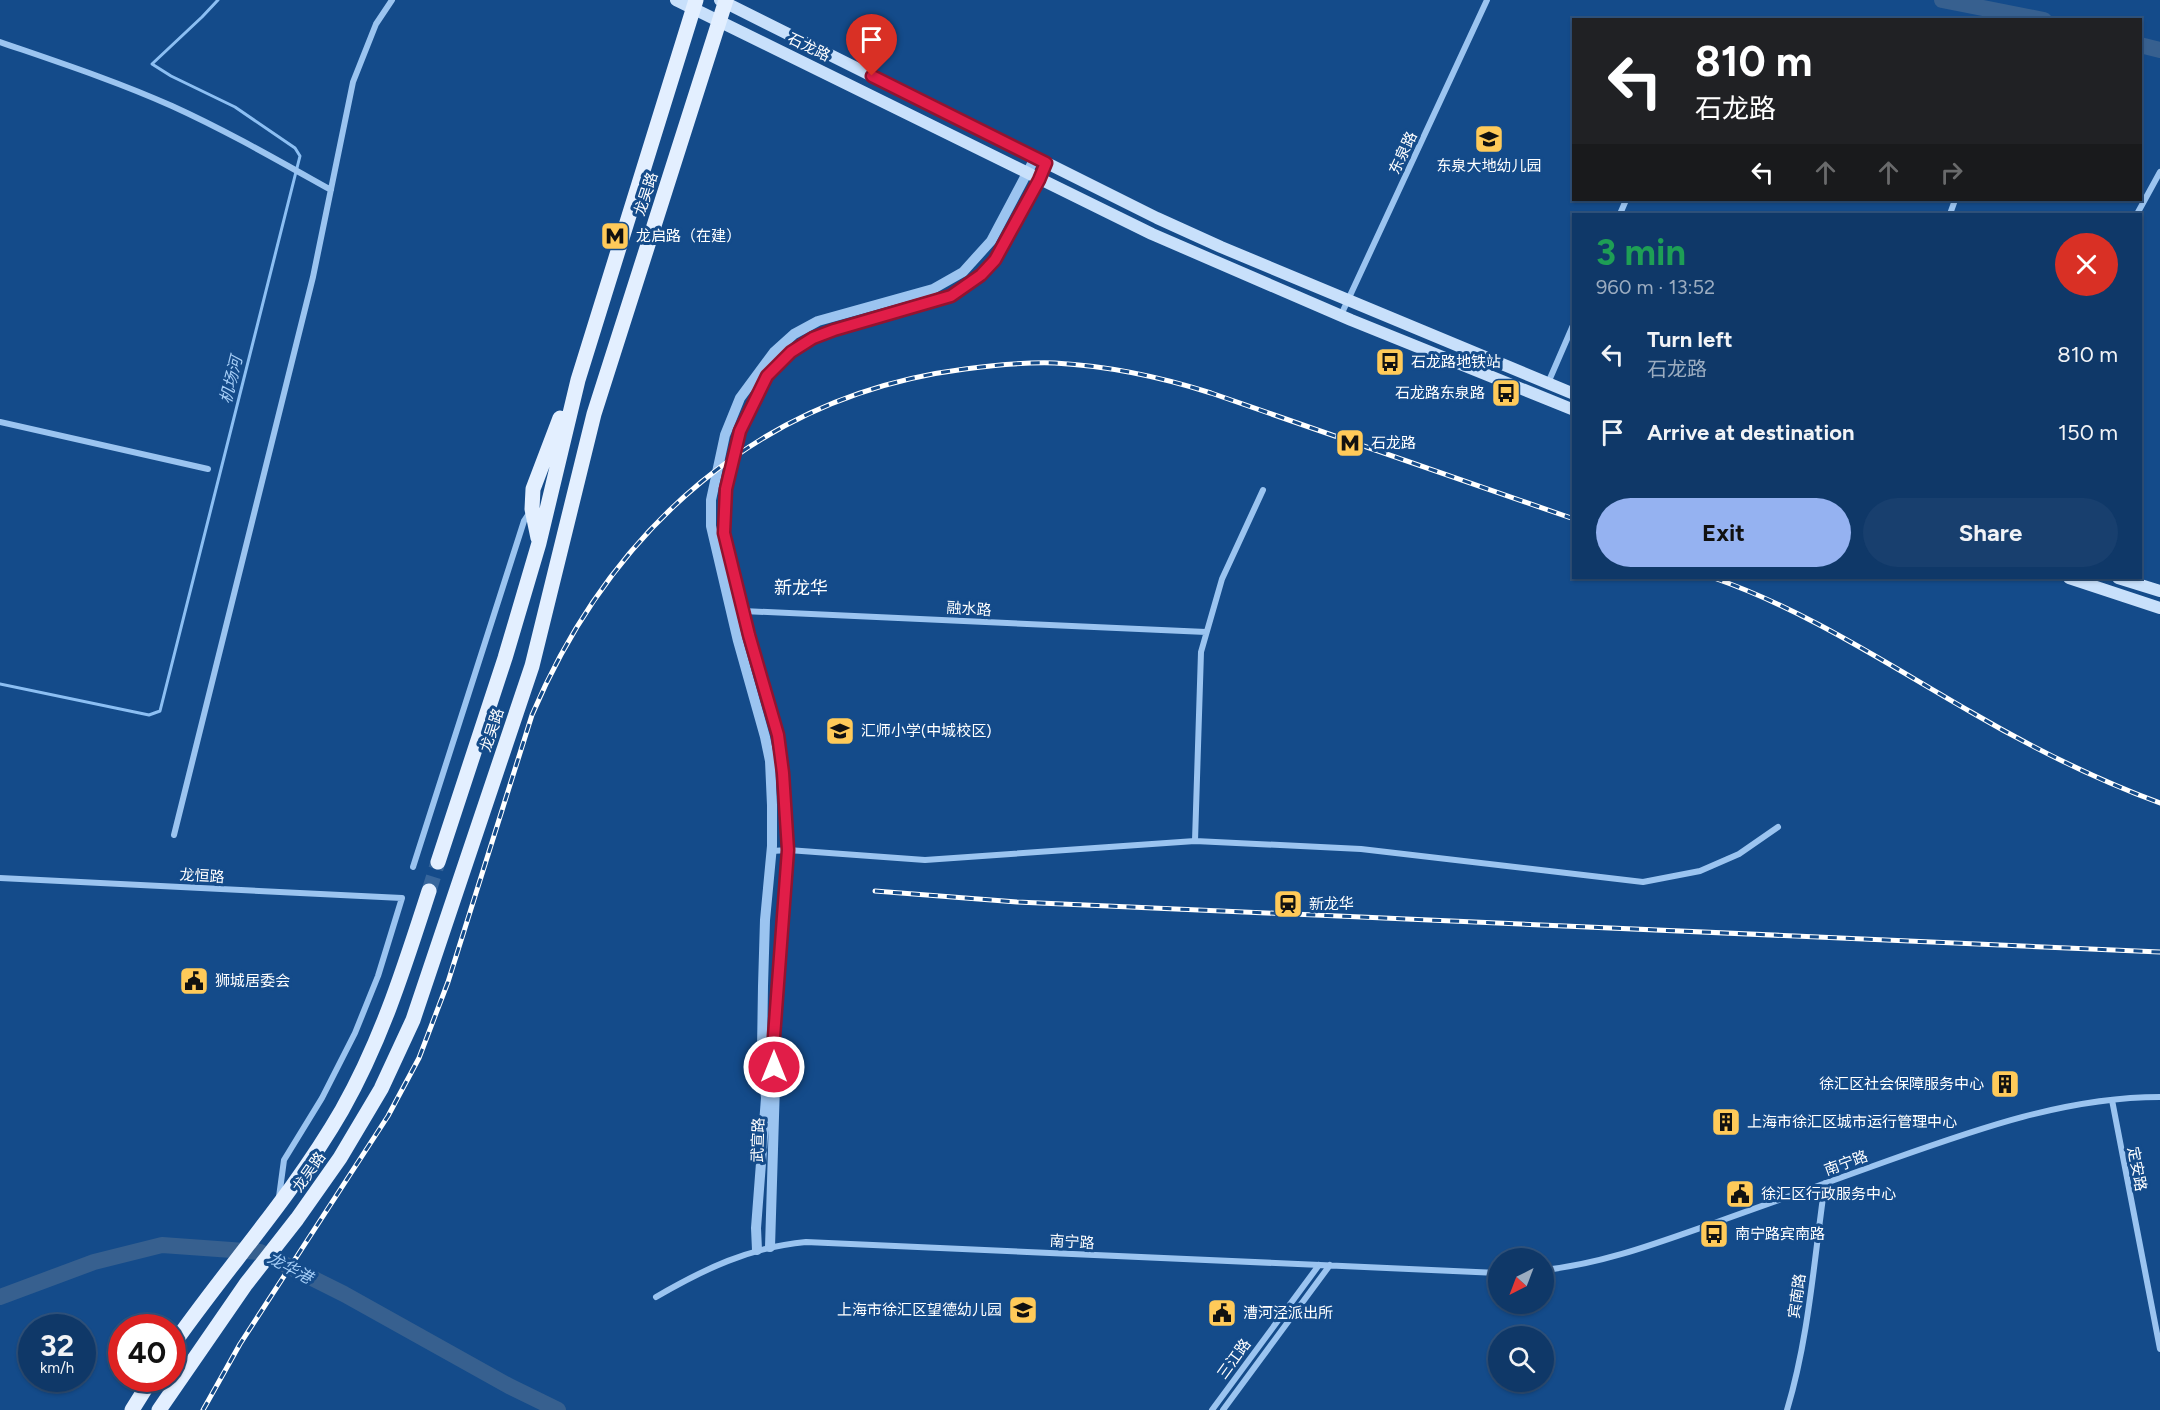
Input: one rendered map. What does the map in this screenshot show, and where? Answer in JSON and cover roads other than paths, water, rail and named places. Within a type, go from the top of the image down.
[{"type":"main road","name":"石龙路","points":[[676,0],[695,4],[721,20],[1039,180],[1215,263],[1572,409]]},
{"type":"main road","name":"石龙路","points":[[724,1],[1040,161],[1221,247],[1572,393]]},
{"type":"main road","name":"龙吴路","points":[[159,1410],[212,1330],[297,1219],[340,1158],[381,1089],[413,1020],[532,666],[594,414],[721,20],[724,1]]},
{"type":"main road","name":"龙吴路","points":[[438,862],[505,658],[539,543],[578,380],[695,4]]},
{"type":"main road","points":[[539,543],[532,509],[533,489],[564,408],[578,380]]},
{"type":"main road","points":[[2072,579],[2160,608]]},
{"type":"main road","points":[[2121,579],[2160,591]]},
{"type":"main road","name":"龙吴路","points":[[186,1328],[267,1223],[341,1111],[372,1053],[390,1011],[429,891]]},
{"type":"main road","points":[[132,1410],[143,1392]]},
{"type":"street","points":[[174,835],[313,278],[353,82],[376,24],[392,0]]},
{"type":"street","name":"东泉路","points":[[1341,316],[1487,0]]},
{"type":"street","points":[[0,42],[107,79],[171,106],[232,135],[331,189]]},
{"type":"street","points":[[757,1250],[756,1228],[766,1098],[762,1050],[765,920],[772,851],[770,760],[730,611],[711,526],[711,500],[725,435],[740,398],[774,352],[794,334],[818,321],[933,289],[963,272],[991,241],[1027,174],[1040,161]]},
{"type":"street","name":"武宣路","points":[[770,1247],[775,1084],[773,1050],[788,850],[778,735],[724,533],[726,489],[740,431],[767,376],[791,352],[813,338],[834,330],[951,296],[981,275],[995,260],[1039,180],[1040,161]]},
{"type":"street","points":[[2139,213],[2160,172]]},
{"type":"street","points":[[1548,384],[1572,329]]},
{"type":"street","points":[[0,422],[208,469]]},
{"type":"street","points":[[1195,841],[1201,652],[1222,579],[1263,490]]},
{"type":"street","points":[[413,867],[524,521],[532,509]]},
{"type":"street","name":"融水路","points":[[730,611],[1206,632]]},
{"type":"street","points":[[772,851],[788,850],[925,860],[1195,841],[1361,849],[1643,882],[1700,871],[1739,854],[1778,827]]},
{"type":"street","name":"龙恒路","points":[[0,878],[402,898]]},
{"type":"street","name":"龙吴路","points":[[278,1207],[284,1160],[331,1082],[355,1033],[378,976],[402,898]]},
{"type":"street","name":"南宁路","points":[[1554,1269],[1631,1252],[1978,1129],[2044,1112],[2112,1100],[2160,1097]]},
{"type":"street","name":"定安路","points":[[2112,1100],[2160,1349]]},
{"type":"street","name":"宾南路","points":[[1787,1410],[1802,1345],[1825,1183]]},
{"type":"street","name":"南宁路","points":[[656,1297],[715,1265],[757,1250],[806,1242],[1488,1273]]},
{"type":"street","name":"三江路","points":[[1212,1410],[1319,1265]]},
{"type":"street","name":"三江路","points":[[1223,1410],[1330,1265]]},
{"type":"waterway","name":"机场河","points":[[0,684],[149,715],[160,711],[300,156],[295,148],[235,107],[171,76],[152,64],[218,0]]},
{"type":"waterway","points":[[1942,0],[2034,18]]},
{"type":"waterway","points":[[2142,46],[2160,50]]},
{"type":"waterway","name":"龙华港","points":[[0,1297],[94,1262],[162,1245],[260,1252],[344,1294],[509,1386],[558,1410]]},
{"type":"tunnel","points":[[429,891],[438,862]]},
{"type":"railway","points":[[203,1410],[240,1344],[388,1116],[419,1058],[448,982],[532,715],[565,648],[604,586],[650,531],[701,482],[759,441],[822,408],[891,384],[988,366],[1032,363],[1075,364],[1134,373],[1211,393],[1572,518]]},
{"type":"railway","points":[[1717,579],[1814,622],[2040,750],[2111,784],[2160,803]]},
{"type":"railway","points":[[875,891],[1017,902],[2160,952]]},
{"type":"place","name":"东泉大地幼儿园","points":[[1489,139]]},
{"type":"place","name":"龙启路（在建）","points":[[615,236]]},
{"type":"place","name":"石龙路地铁站","points":[[1390,362]]},
{"type":"place","name":"石龙路东泉路","points":[[1506,393]]},
{"type":"place","name":"石龙路","points":[[1350,443]]},
{"type":"place","name":"汇师小学(中城校区)","points":[[840,731]]},
{"type":"place","name":"新龙华","points":[[1288,904]]},
{"type":"place","name":"狮城居委会","points":[[194,981]]},
{"type":"place","name":"徐汇区社会保障服务中心","points":[[2005,1084]]},
{"type":"place","name":"上海市徐汇区城市运行管理中心","points":[[1726,1122]]},
{"type":"place","name":"徐汇区行政服务中心","points":[[1740,1194]]},
{"type":"place","name":"南宁路宾南路","points":[[1714,1234]]},
{"type":"place","name":"上海市徐汇区望德幼儿园","points":[[1023,1310]]},
{"type":"place","name":"漕河泾派出所","points":[[1222,1313]]},
{"type":"district","name":"新龙华","points":[[801,588]]}]
